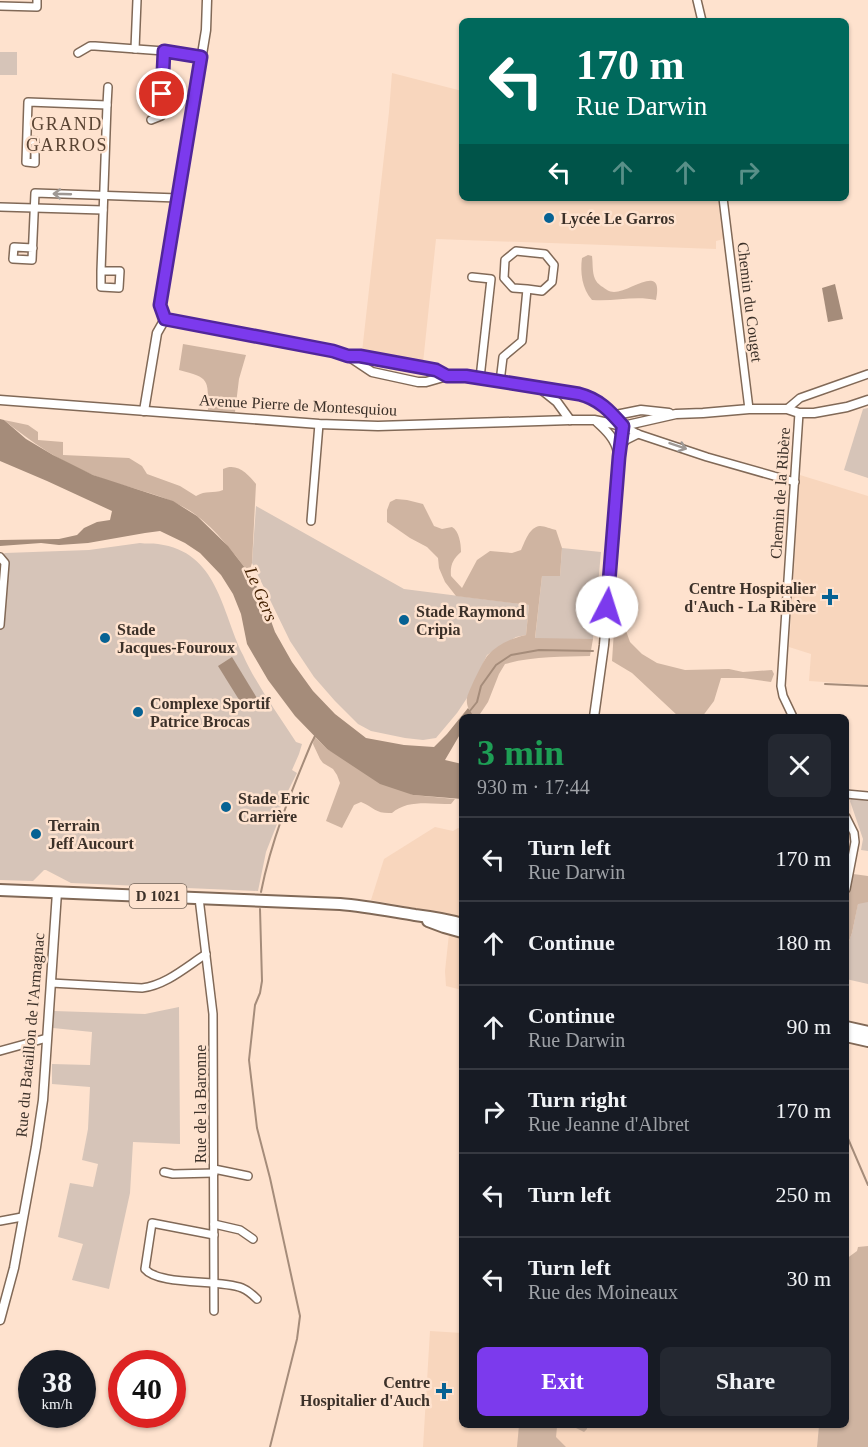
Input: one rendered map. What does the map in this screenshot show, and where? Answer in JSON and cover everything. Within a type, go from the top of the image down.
[{"type":"main road","name":"D 1021","points":[[0,890],[340,904],[374,907],[459,923]]},
{"type":"main road","name":"D 1021","points":[[414,915],[459,931]]},
{"type":"main road","points":[[849,1028],[868,1032]]},
{"type":"main road","points":[[849,1037],[868,1041]]},
{"type":"street","points":[[0,6],[37,6],[37,0]]},
{"type":"street","points":[[135,49],[137,0]]},
{"type":"street","points":[[144,411],[157,333],[165,319],[160,305],[206,30],[207,0]]},
{"type":"street","points":[[697,0],[701,18]]},
{"type":"street","points":[[78,53],[90,46],[164,51],[201,57]]},
{"type":"street","points":[[151,120],[161,116],[164,51]]},
{"type":"street","points":[[101,271],[108,87]]},
{"type":"street","points":[[27,141],[28,102],[107,105]]},
{"type":"street","points":[[33,248],[35,193],[178,198]]},
{"type":"street","name":"Chemin du Couget","points":[[723,201],[748,409]]},
{"type":"street","points":[[0,207],[103,210]]},
{"type":"street","points":[[516,251],[545,254],[554,265],[552,282],[542,291],[527,289],[513,288],[504,278],[505,260],[516,251]]},
{"type":"street","points":[[472,277],[491,279],[480,378]]},
{"type":"street","points":[[500,382],[503,357],[522,341],[527,289]]},
{"type":"street","points":[[165,319],[333,351],[348,356],[372,372],[418,382],[447,376],[466,376],[589,397],[600,402],[614,415],[620,425],[620,453],[604,645],[594,714]]},
{"type":"street","points":[[348,356],[360,356],[436,370],[447,376]]},
{"type":"street","points":[[787,409],[800,398],[868,374]]},
{"type":"street","points":[[539,388],[557,402],[570,420]]},
{"type":"street","name":"Avenue Pierre de Montesquiou","points":[[0,400],[319,424],[378,426],[594,420],[620,425],[638,434],[707,457],[795,482]]},
{"type":"street","points":[[620,425],[676,414],[748,409],[787,409],[799,413],[828,411],[868,400]]},
{"type":"street","name":"Avenue Pierre de Montesquiou","points":[[594,420],[641,410],[676,414]]},
{"type":"street","name":"Chemin de la Ribère","points":[[792,714],[781,686],[799,413]]},
{"type":"street","points":[[594,420],[610,435],[620,453]]},
{"type":"street","points":[[311,521],[319,424]]},
{"type":"street","points":[[620,453],[626,440],[638,434]]},
{"type":"street","points":[[0,557],[5,563],[0,625]]},
{"type":"street","points":[[849,794],[868,796]]},
{"type":"street","points":[[849,824],[854,833],[855,851],[849,876]]},
{"type":"street","name":"Rue du Bataillon de l'Armagnac","points":[[0,1320],[14,1268],[42,1110],[57,892]]},
{"type":"street","name":"Rue de la Baronne","points":[[200,898],[213,1014],[214,1311]]},
{"type":"street","points":[[51,983],[150,987],[161,983],[206,954]]},
{"type":"street","points":[[0,1052],[47,1038]]},
{"type":"street","points":[[164,1172],[173,1174],[214,1171],[248,1176]]},
{"type":"street","points":[[0,1221],[22,1217]]},
{"type":"street","points":[[214,1235],[152,1223],[145,1269],[149,1273],[177,1281],[214,1282],[242,1288],[257,1299]]},
{"type":"street","points":[[214,1224],[240,1230],[253,1239]]},
{"type":"shaded area","points":[[0,52],[17,52],[17,75],[0,75]]},
{"type":"shaded area","name":"Lycée Le Garros","points":[[392,73],[459,90],[459,201],[718,201],[724,239],[716,241],[716,249],[436,239],[423,363],[362,352]]},
{"type":"shaded area","points":[[592,256],[594,276],[601,286],[614,292],[651,281],[655,283],[657,289],[656,300],[640,298],[592,300],[584,286],[581,269],[582,258]]},
{"type":"shaded area","points":[[835,284],[843,319],[828,322],[822,288]]},
{"type":"shaded area","points":[[183,344],[246,355],[239,379],[235,412],[208,410],[208,392],[205,381],[197,375],[179,370]]},
{"type":"shaded area","points":[[868,408],[868,478],[844,470],[863,409]]},
{"type":"shaded area","points":[[0,419],[26,439],[93,475],[173,501],[197,516],[228,546],[249,573],[262,596],[275,632],[292,662],[313,691],[335,714],[366,738],[404,745],[434,747],[459,719],[459,736],[445,760],[459,763],[459,799],[413,795],[380,784],[327,749],[295,716],[268,680],[247,644],[241,614],[233,594],[221,575],[200,553],[185,543],[160,531],[88,543],[0,546],[0,540],[59,539],[77,535],[84,528],[97,522],[110,520],[112,511],[0,461]]},
{"type":"shaded area","points":[[4,420],[28,425],[38,432],[38,440],[63,442],[63,455],[129,458],[142,466],[147,474],[180,486],[196,496],[223,490],[223,469],[233,467],[242,470],[256,484],[252,563],[249,573],[211,528],[196,515],[172,501],[81,470],[47,451]]},
{"type":"shaded area","name":"Centre Hospitalier d'Auch - La Ribère","points":[[800,475],[868,496],[868,685],[809,681],[811,654],[789,647]]},
{"type":"shaded area","points":[[396,499],[423,504],[434,526],[442,529],[452,527],[456,531],[461,552],[453,562],[451,576],[462,588],[477,560],[490,551],[512,553],[521,550],[528,535],[536,527],[542,526],[556,530],[562,548],[560,576],[542,576],[535,638],[593,639],[590,656],[537,658],[505,664],[488,702],[480,714],[472,714],[468,707],[467,698],[480,669],[488,655],[496,648],[526,635],[529,605],[456,596],[445,582],[439,568],[438,558],[427,547],[387,522],[390,502]]},
{"type":"shaded area","name":"Stade Raymond Cripia","points":[[256,506],[404,589],[529,605],[526,635],[516,637],[487,655],[467,698],[436,738],[423,740],[371,731],[358,724],[335,701],[314,677],[290,641],[252,563]]},
{"type":"shaded area","name":"Complexe Sportif Patrice Brocas","points":[[140,543],[158,544],[178,549],[194,558],[205,571],[215,586],[235,638],[255,678],[296,742],[302,744],[292,770],[297,773],[281,805],[279,819],[266,852],[258,891],[71,883],[46,870],[33,881],[0,880],[0,556],[5,553],[89,550]]},
{"type":"shaded area","points":[[562,548],[601,552],[593,639],[535,639],[542,576],[560,576]]},
{"type":"shaded area","points":[[620,614],[630,642],[642,654],[657,663],[685,670],[729,669],[743,672],[772,670],[774,674],[771,682],[721,678],[714,701],[704,714],[676,714],[632,673],[612,661],[615,615]]},
{"type":"shaded area","points":[[232,657],[260,703],[246,711],[218,666]]},
{"type":"shaded area","points":[[468,708],[472,714],[463,714]]},
{"type":"shaded area","points":[[314,736],[327,749],[413,795],[455,799],[451,804],[412,804],[392,813],[379,812],[361,802],[354,805],[342,828],[326,821],[340,783],[333,769],[320,759],[313,744]]},
{"type":"shaded area","points":[[852,798],[868,799],[868,851],[861,850],[863,839],[850,801]]},
{"type":"shaded area","points":[[435,827],[453,831],[459,828],[459,989],[446,986],[445,971],[451,915],[371,900],[384,859]]},
{"type":"shaded area","points":[[849,873],[868,876],[868,902],[858,904],[849,941]]},
{"type":"shaded area","points":[[868,902],[868,984],[849,980],[849,941],[858,903]]},
{"type":"shaded area","points":[[179,1007],[180,1144],[133,1142],[130,1193],[109,1289],[72,1280],[83,1244],[58,1237],[70,1183],[93,1187],[98,1164],[82,1160],[88,1129],[90,1087],[52,1084],[52,1064],[90,1065],[92,1032],[53,1028],[54,1011],[145,1014]]},
{"type":"shaded area","points":[[868,1246],[868,1447],[817,1447],[819,1428],[849,1428],[849,1257],[857,1251],[858,1247]]},
{"type":"shaded area","name":"Centre Hospitalier d'Auch","points":[[430,1331],[459,1333],[459,1428],[819,1428],[817,1447],[423,1447]]},
{"type":"shaded area","points":[[519,1428],[557,1428],[556,1437],[566,1447],[517,1447]]},
{"type":"shaded area","points":[[576,1428],[587,1428],[584,1432]]},
{"type":"waterway","points":[[467,714],[477,702],[481,686],[496,665],[511,655],[539,650],[593,651]]},
{"type":"waterway","points":[[825,684],[868,686]]},
{"type":"waterway","points":[[261,892],[282,817],[316,734]]},
{"type":"waterway","points":[[260,909],[262,981],[255,1005],[249,1060],[257,1128],[300,1316],[297,1339],[270,1447]]},
{"type":"waterway","points":[[849,1141],[868,1185]]},
{"type":"place","name":"Lycée Le Garros","points":[[549,218]]},
{"type":"place","name":"Centre Hospitalier d'Auch - La Ribère","points":[[830,597]]},
{"type":"place","name":"Stade Raymond Cripia","points":[[404,620]]},
{"type":"place","name":"Stade Jacques-Fouroux","points":[[105,638]]},
{"type":"place","name":"Complexe Sportif Patrice Brocas","points":[[138,712]]},
{"type":"place","name":"Stade Eric Carrière","points":[[226,807]]},
{"type":"place","name":"Terrain Jeff Aucourt","points":[[36,834]]},
{"type":"place","name":"Centre Hospitalier d'Auch","points":[[444,1391]]},
{"type":"district","name":"GRAND GARROS","points":[[67,134]]},
{"type":"route","points":[[162,94],[164,51],[201,57],[160,305],[165,319],[333,351],[348,356],[360,356],[436,370],[447,376],[466,376],[579,394],[600,402],[623,426],[607,607]]},
{"type":"water label","name":"Le Gers","points":[[261,594]]}]
